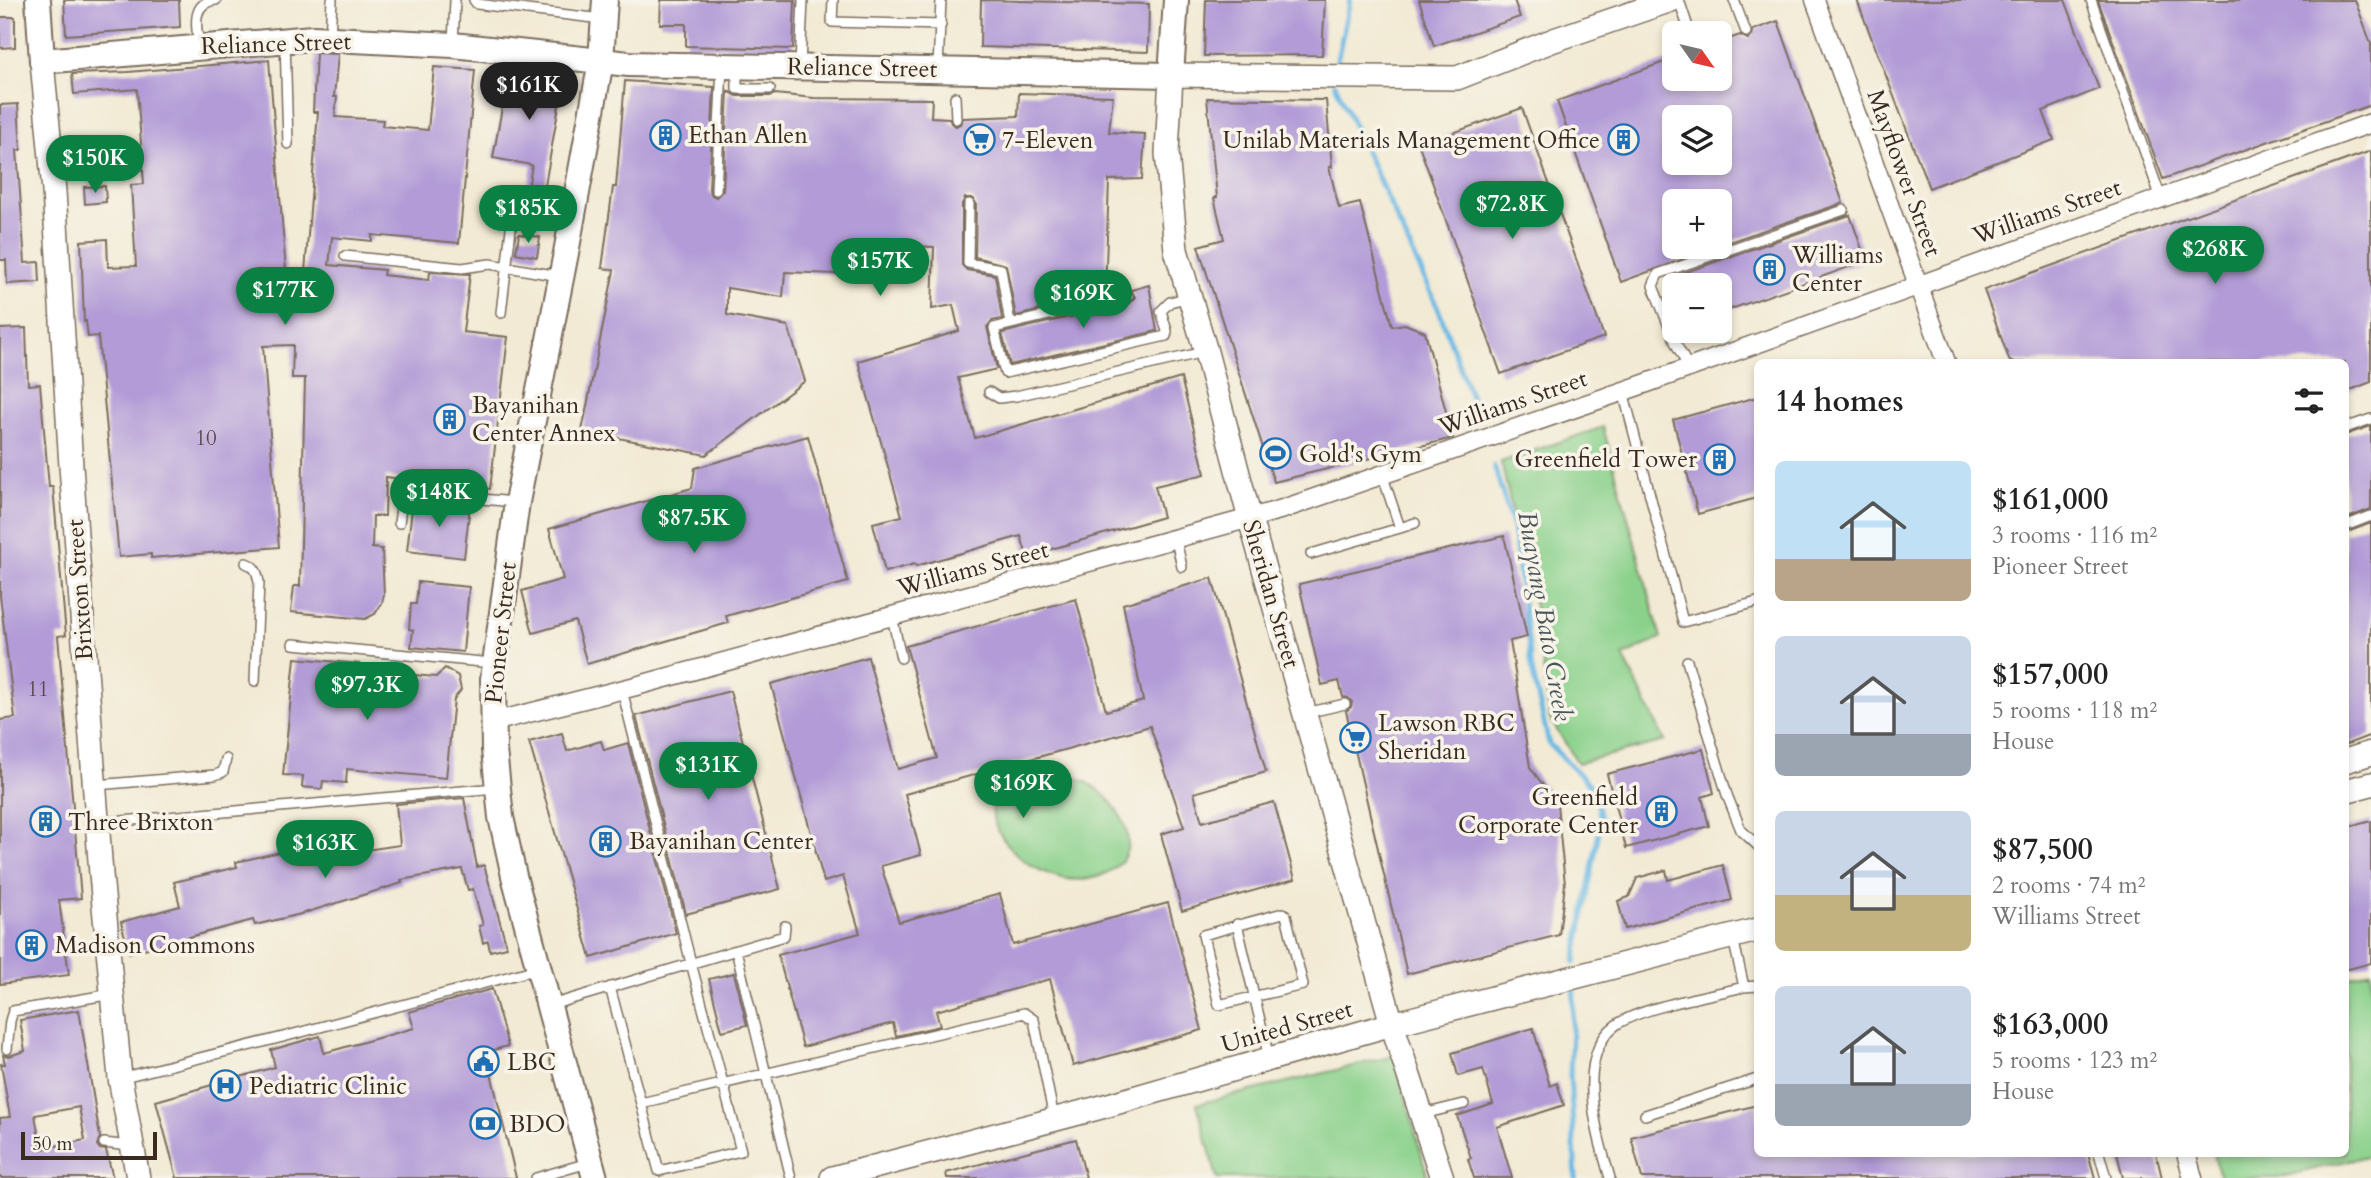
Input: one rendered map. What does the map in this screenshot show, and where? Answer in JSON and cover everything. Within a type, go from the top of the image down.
[{"type":"main road","name":"Brixton Street","points":[[38,0],[42,61]]},
{"type":"main road","name":"Sheridan Street","points":[[1171,75],[1175,0]]},
{"type":"main road","name":"Pioneer Street","points":[[593,1170],[514,876],[497,788],[493,722],[494,663],[517,502],[601,61],[604,9]]},
{"type":"main road","name":"Reliance Street","points":[[42,61],[285,39],[330,38],[453,45],[601,61],[1171,75]]},
{"type":"street","name":"Reliance Street","points":[[1171,75],[1457,78],[1554,40],[1671,0]]},
{"type":"street","name":"Mayflower Street","points":[[1815,0],[1945,359]]},
{"type":"street","name":"Brixton Street","points":[[42,61],[54,191],[97,823],[120,1078],[138,1178]]},
{"type":"street","name":"Sheridan Street","points":[[1171,75],[1167,153],[1176,250],[1392,1024],[1442,1178]]},
{"type":"street","name":"Williams Street","points":[[493,722],[622,690],[1250,519],[1689,368],[2371,123]]},
{"type":"street","points":[[2349,760],[2371,753]]},
{"type":"street","points":[[2349,790],[2371,784]]},
{"type":"street","name":"United Street","points":[[832,1178],[1055,1120],[1392,1024],[1754,931]]},
{"type":"street","points":[[2187,1157],[2193,1178]]},
{"type":"lane","points":[[199,46],[197,16],[203,4],[216,0]]},
{"type":"lane","points":[[330,38],[332,0]]},
{"type":"lane","points":[[453,45],[455,0]]},
{"type":"lane","points":[[474,0],[477,4],[604,9]]},
{"type":"lane","points":[[800,67],[803,0]]},
{"type":"lane","points":[[833,0],[832,22],[941,25]]},
{"type":"lane","points":[[938,70],[941,0]]},
{"type":"lane","points":[[1679,0],[1686,21]]},
{"type":"lane","points":[[1734,0],[1746,32]]},
{"type":"lane","points":[[2091,0],[2161,198]]},
{"type":"lane","points":[[285,39],[288,145]]},
{"type":"lane","points":[[730,66],[737,89],[769,89]]},
{"type":"lane","points":[[716,190],[730,66]]},
{"type":"lane","points":[[955,102],[956,119]]},
{"type":"lane","points":[[969,205],[968,263],[1001,269],[1010,324]]},
{"type":"lane","points":[[1689,368],[1676,344],[1653,286],[1658,274],[1844,210]]},
{"type":"lane","points":[[500,313],[512,220]]},
{"type":"lane","points":[[345,256],[462,268],[490,264],[562,276]]},
{"type":"lane","points":[[1128,296],[994,328],[1005,373],[1166,335],[1161,311],[1164,306],[1190,297]]},
{"type":"lane","points":[[989,392],[999,398],[1016,396],[1206,352]]},
{"type":"lane","points":[[1623,391],[1683,622],[1754,603]]},
{"type":"lane","points":[[2349,427],[2371,419]]},
{"type":"lane","points":[[1382,474],[1400,528]]},
{"type":"lane","points":[[399,523],[403,492],[517,502]]},
{"type":"lane","points":[[2349,524],[2371,516]]},
{"type":"lane","points":[[1311,554],[1415,523]]},
{"type":"lane","points":[[1176,540],[1182,567]]},
{"type":"lane","points":[[246,563],[253,566],[259,582],[255,681]]},
{"type":"lane","points":[[892,616],[901,658]]},
{"type":"lane","points":[[293,644],[494,663]]},
{"type":"lane","points":[[1687,661],[1727,795],[1741,830],[1754,842]]},
{"type":"lane","points":[[610,987],[659,1171],[741,1151],[622,690]]},
{"type":"lane","points":[[1305,714],[1345,705]]},
{"type":"lane","points":[[95,785],[215,775],[223,772],[226,759]]},
{"type":"lane","points":[[97,823],[497,788]]},
{"type":"lane","points":[[1283,913],[1286,915],[1303,985],[1255,997],[1219,1005],[1202,936],[1204,933],[1283,913]]},
{"type":"lane","points":[[1237,924],[1269,1059]]},
{"type":"lane","points":[[548,1006],[784,936],[785,926]]},
{"type":"lane","points":[[1733,937],[1744,987]]},
{"type":"lane","points":[[736,950],[792,1178]]},
{"type":"lane","points":[[120,1078],[538,969]]},
{"type":"lane","points":[[1610,1178],[1597,1131],[1591,1093],[1595,1062],[1602,1040],[1615,1026],[1637,1014],[1754,986]]},
{"type":"lane","points":[[7,1049],[13,1011],[113,994]]},
{"type":"lane","points":[[641,1103],[1024,1013],[1034,1020],[1055,1120]]},
{"type":"lane","points":[[1645,1115],[1754,1080]]},
{"type":"lane","points":[[1421,1115],[1464,1104]]},
{"type":"lane","points":[[104,1143],[131,1147]]},
{"type":"lane","points":[[2100,1157],[2106,1178]]},
{"type":"lane","points":[[536,1178],[593,1170]]},
{"type":"green space","points":[[1603,427],[1661,638],[1623,656],[1665,741],[1578,763],[1550,719],[1536,611],[1501,462]]},
{"type":"green space","points":[[1037,771],[1084,781],[1109,800],[1119,813],[1128,841],[1126,854],[1117,866],[1102,875],[1075,880],[1048,874],[1024,860],[1005,841],[994,820],[994,800],[1007,782]]},
{"type":"green space","points":[[2371,971],[2371,1155],[2278,1178],[2220,1178],[2215,1157],[2349,1157],[2349,977]]},
{"type":"green space","points":[[1394,1056],[1428,1178],[1217,1178],[1197,1104]]},
{"type":"building","points":[[64,0],[179,0],[180,27],[66,35]]},
{"type":"building","points":[[661,0],[795,0],[793,49],[686,46],[686,24],[660,24]]},
{"type":"building","points":[[981,0],[1149,4],[1148,52],[980,47]]},
{"type":"building","points":[[1206,0],[1325,0],[1322,55],[1204,56]]},
{"type":"building","points":[[1419,0],[1514,0],[1520,17],[1434,46]]},
{"type":"building","points":[[1857,0],[2065,0],[2099,89],[2043,111],[2054,140],[1929,188]]},
{"type":"building","points":[[2098,0],[2355,0],[2371,44],[2371,105],[2163,179]]},
{"type":"building","points":[[0,17],[15,17],[15,47],[0,48]]},
{"type":"building","name":"Unilab Materials Management Office","points":[[1778,21],[1843,203],[1732,241],[1732,189],[1662,189],[1662,259],[1683,259],[1621,282],[1557,101],[1662,63],[1662,91],[1732,91],[1732,38],[1740,35],[1748,39],[1753,30]]},
{"type":"building","points":[[316,53],[338,54],[335,117],[383,120],[382,126],[428,130],[434,67],[475,70],[459,243],[372,235],[372,241],[332,237],[329,265],[384,270],[383,275],[429,280],[430,272],[470,274],[463,332],[508,337],[490,489],[472,487],[472,491],[415,486],[416,481],[386,477],[385,516],[373,516],[372,548],[382,549],[384,595],[375,614],[365,619],[291,612],[294,586],[300,586],[305,378],[292,378],[293,345],[263,346],[279,547],[151,558],[151,554],[119,557],[98,336],[88,337],[86,321],[84,322],[81,241],[107,239],[108,267],[136,266],[131,185],[144,184],[137,89],[74,94],[72,74],[269,60],[289,308],[302,309],[318,112],[313,112]]},
{"type":"building","points":[[509,68],[564,77],[544,191],[528,188],[532,165],[493,158]]},
{"type":"building","points":[[625,81],[714,87],[709,190],[716,197],[723,190],[728,91],[737,96],[775,94],[814,98],[932,99],[931,117],[949,118],[956,126],[963,118],[1018,116],[1019,93],[1113,96],[1109,132],[1145,134],[1142,179],[1109,180],[1105,294],[1016,316],[1006,265],[975,257],[976,203],[972,198],[965,198],[962,204],[962,265],[967,270],[995,275],[1002,319],[992,321],[987,327],[997,369],[958,378],[975,438],[1181,378],[1205,474],[1155,486],[1163,517],[1027,556],[1021,536],[916,566],[915,564],[885,572],[873,523],[902,516],[858,361],[959,331],[953,305],[932,309],[934,247],[890,245],[889,276],[785,272],[783,297],[727,288],[727,315],[788,326],[805,381],[706,455],[582,431],[614,270],[602,268],[613,187],[616,187]]},
{"type":"building","points":[[1207,98],[1326,100],[1332,167],[1329,167],[1339,208],[1360,203],[1392,326],[1405,324],[1425,332],[1453,438],[1274,482],[1198,246],[1224,239],[1214,198],[1217,197]]},
{"type":"building","points":[[18,104],[21,150],[17,150],[25,263],[39,262],[40,282],[7,284],[6,260],[0,260],[0,105]]},
{"type":"building","points":[[1522,108],[1604,337],[1501,374],[1419,145]]},
{"type":"building","points":[[2371,151],[2371,382],[2349,390],[2349,359],[2009,359],[1984,290]]},
{"type":"building","points":[[105,186],[106,202],[85,204],[84,187]]},
{"type":"building","name":"Williams Center","points":[[1850,215],[1866,261],[1732,309],[1732,273],[1683,273],[1724,259],[1732,259],[1732,256]]},
{"type":"building","points":[[519,234],[540,237],[537,257],[516,253]]},
{"type":"building","points":[[1149,285],[1157,331],[1010,365],[1002,333],[1130,303],[1135,297],[1131,290]]},
{"type":"building","points":[[26,328],[28,385],[40,384],[49,487],[53,487],[66,635],[58,636],[81,898],[59,900],[69,975],[0,984],[0,720],[15,718],[0,596],[0,329]]},
{"type":"building","name":"Greenfield Tower","points":[[1754,398],[1754,499],[1698,514],[1673,420]]},
{"type":"building","points":[[2371,426],[2371,509],[2349,517],[2349,434]]},
{"type":"building","points":[[808,436],[848,582],[726,616],[728,623],[587,664],[575,621],[533,633],[522,591],[563,579],[549,529],[692,488],[695,468]]},
{"type":"building","points":[[413,500],[470,505],[464,558],[407,551]]},
{"type":"building","points":[[2371,523],[2371,735],[2349,743],[2349,531]]},
{"type":"building","points":[[1504,536],[1527,637],[1510,641],[1530,767],[1557,804],[1565,884],[1559,935],[1407,974],[1346,711],[1352,702],[1343,697],[1339,681],[1322,685],[1299,584]]},
{"type":"building","points":[[1212,578],[1266,772],[1194,793],[1202,822],[1274,802],[1295,879],[1182,911],[1161,834],[1184,827],[1150,726],[905,794],[921,855],[881,866],[899,922],[1000,894],[1013,945],[1168,903],[1202,1030],[1073,1066],[1050,979],[936,1011],[940,1026],[896,1036],[893,1023],[803,1047],[778,955],[860,933],[843,876],[824,882],[771,684],[868,657],[898,769],[937,758],[906,646],[1076,599],[1106,711],[1143,701],[1123,604]]},
{"type":"building","points":[[418,582],[469,587],[463,652],[411,647],[411,604],[416,604]]},
{"type":"building","points":[[295,658],[360,664],[359,670],[436,677],[445,668],[458,676],[461,690],[454,699],[446,778],[347,769],[346,783],[323,781],[322,789],[302,787],[303,776],[283,775]]},
{"type":"building","points":[[730,691],[780,889],[686,914],[636,716]]},
{"type":"building","name":"Bayanihan Center","points":[[562,733],[567,751],[601,741],[604,750],[628,743],[676,933],[591,958],[529,742]]},
{"type":"building","name":"Greenfield Corporate Center","points":[[1703,749],[1714,793],[1702,797],[1709,826],[1626,848],[1607,774]]},
{"type":"building","points":[[464,798],[477,867],[484,865],[507,947],[490,951],[488,941],[483,943],[479,926],[483,925],[473,889],[468,890],[462,869],[401,880],[402,883],[301,914],[255,925],[253,920],[129,953],[121,922],[180,906],[174,882],[237,867],[236,862],[293,849],[338,845],[339,854],[400,845],[396,804]]},
{"type":"building","points":[[2371,821],[2371,963],[2349,969],[2349,827]]},
{"type":"building","points":[[1723,865],[1732,900],[1625,929],[1618,901],[1629,897],[1637,878],[1666,870],[1668,880]]},
{"type":"building","points":[[734,973],[747,1025],[722,1031],[709,979]]},
{"type":"building","points":[[492,989],[508,1046],[486,1052],[516,1178],[177,1178],[156,1101],[275,1067],[271,1050],[320,1036],[324,1053],[414,1028],[409,1012]]},
{"type":"building","points":[[79,1010],[100,1137],[97,1145],[106,1150],[113,1178],[0,1178],[0,1118],[10,1117],[1,1064],[5,1064],[3,1055],[25,1051],[20,1020]],"holes":[[[79,1107],[85,1140],[41,1149],[35,1115]]]},
{"type":"building","points":[[1533,1028],[1550,1086],[1557,1083],[1564,1105],[1497,1127],[1512,1178],[1474,1178],[1468,1159],[1471,1158],[1457,1116],[1493,1104],[1483,1069],[1458,1076],[1452,1053]]},
{"type":"building","points":[[1754,1106],[1754,1157],[2089,1157],[2095,1178],[1642,1178],[1631,1137]]},
{"type":"building","points":[[1076,1139],[1086,1178],[947,1178],[946,1173]]},
{"type":"building","points":[[2118,1157],[2157,1157],[2162,1178],[2123,1178]]},
{"type":"waterway","name":"Buayang Bato Creek","points":[[1336,65],[1350,0]]},
{"type":"waterway","name":"Buayang Bato Creek","points":[[1335,84],[1438,308],[1476,411]]},
{"type":"waterway","name":"Buayang Bato Creek","points":[[1494,466],[1513,527],[1532,670],[1549,744],[1595,790],[1601,820],[1575,962]]},
{"type":"waterway","name":"Buayang Bato Creek","points":[[1574,991],[1570,1074],[1576,1178]]},
{"type":"place","name":"Ethan Allen","points":[[665,135]]},
{"type":"place","name":"7-Eleven","points":[[979,140]]},
{"type":"place","name":"Unilab Materials Management Office","points":[[1623,140]]},
{"type":"place","name":"Williams Center","points":[[1769,269]]},
{"type":"place","name":"Bayanihan Center Annex","points":[[449,419]]},
{"type":"place","name":"Gold's Gym","points":[[1276,454]]},
{"type":"place","name":"Greenfield Tower","points":[[1720,459]]},
{"type":"place","name":"Lawson RBC Sheridan","points":[[1355,737]]},
{"type":"place","name":"Greenfield Corporate Center","points":[[1661,811]]},
{"type":"place","name":"Three Brixton","points":[[45,822]]},
{"type":"place","name":"Bayanihan Center","points":[[606,841]]},
{"type":"place","name":"Madison Commons","points":[[32,945]]},
{"type":"place","name":"LBC","points":[[484,1062]]},
{"type":"place","name":"Pediatric Clinic","points":[[226,1086]]},
{"type":"place","name":"BDO","points":[[486,1124]]}]
